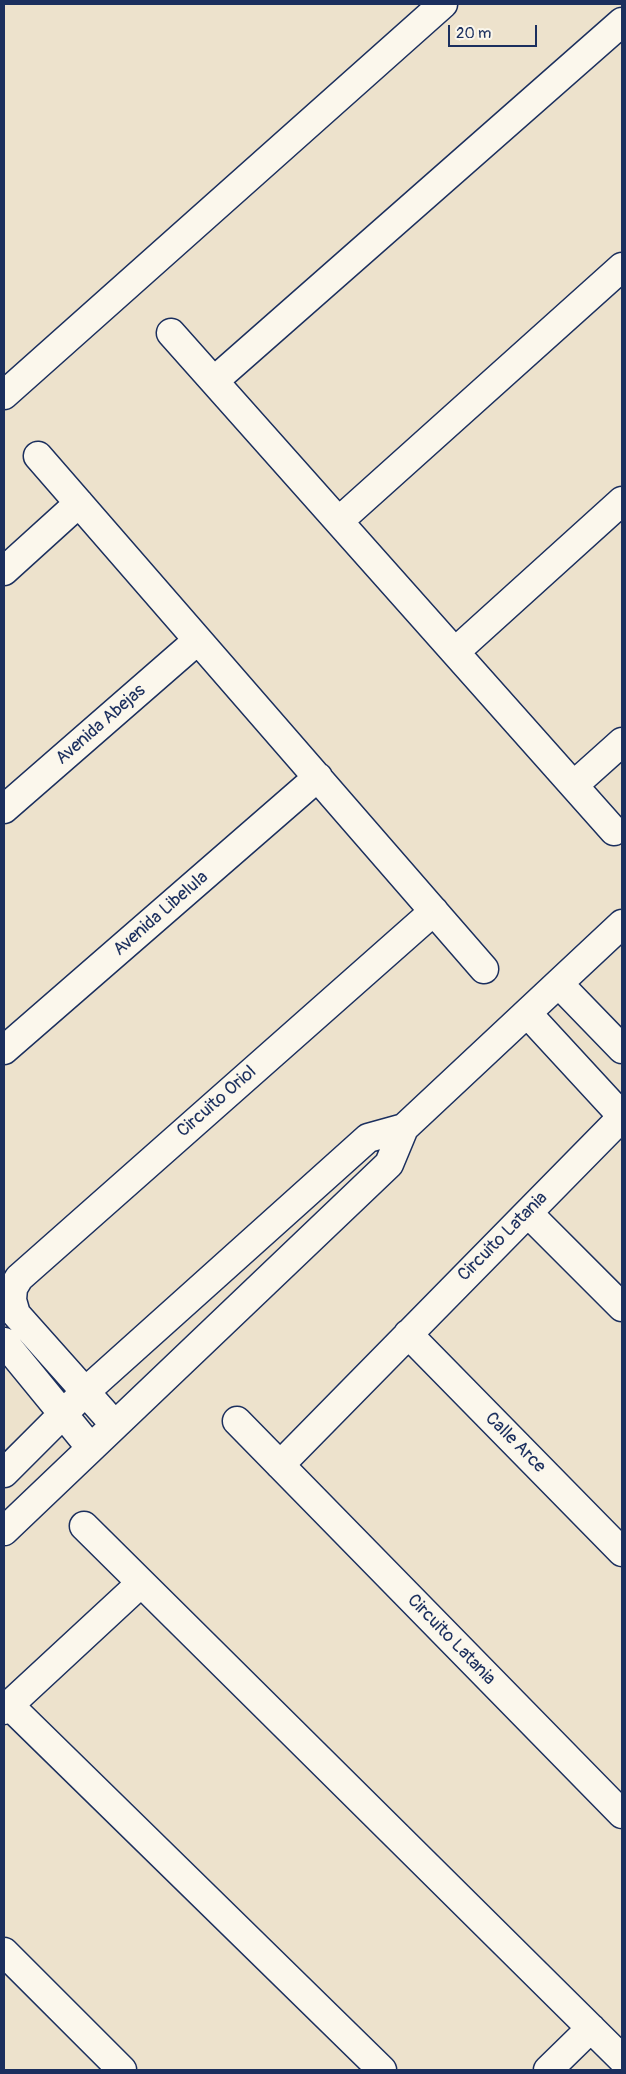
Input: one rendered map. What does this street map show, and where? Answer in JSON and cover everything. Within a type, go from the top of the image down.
[{"type":"street","points":[[4,395],[443,4]]},
{"type":"street","points":[[214,381],[622,22]]},
{"type":"street","points":[[339,521],[622,267]]},
{"type":"street","points":[[171,333],[614,831]]},
{"type":"street","points":[[38,456],[484,969]]},
{"type":"street","points":[[455,652],[622,502]]},
{"type":"street","points":[[4,571],[79,503]]},
{"type":"street","name":"Avenida Abejas","points":[[4,809],[198,640]]},
{"type":"street","points":[[574,786],[622,742]]},
{"type":"street","name":"Avenida Libelula","points":[[4,1050],[318,777]]},
{"type":"street","name":"Circuito Oriol","points":[[114,1424],[28,1328],[8,1302],[18,1278],[434,911]]},
{"type":"street","points":[[4,1531],[114,1424],[389,1164],[404,1128],[622,924]]},
{"type":"street","points":[[558,984],[622,1049]]},
{"type":"street","name":"Circuito Latania","points":[[280,1465],[622,1116],[527,1013]]},
{"type":"street","points":[[4,1473],[62,1413],[368,1138],[404,1128]]},
{"type":"street","points":[[528,1213],[622,1307]]},
{"type":"street","name":"Calle Arce","points":[[408,1334],[622,1552]]},
{"type":"street","points":[[4,1342],[90,1447]]},
{"type":"street","name":"Circuito Latania","points":[[237,1421],[622,1814]]},
{"type":"street","points":[[84,1526],[622,2059]]},
{"type":"street","points":[[141,1582],[6,1707],[382,2070]]},
{"type":"street","points":[[4,1952],[122,2070]]},
{"type":"street","points":[[548,2070],[591,2028]]}]
